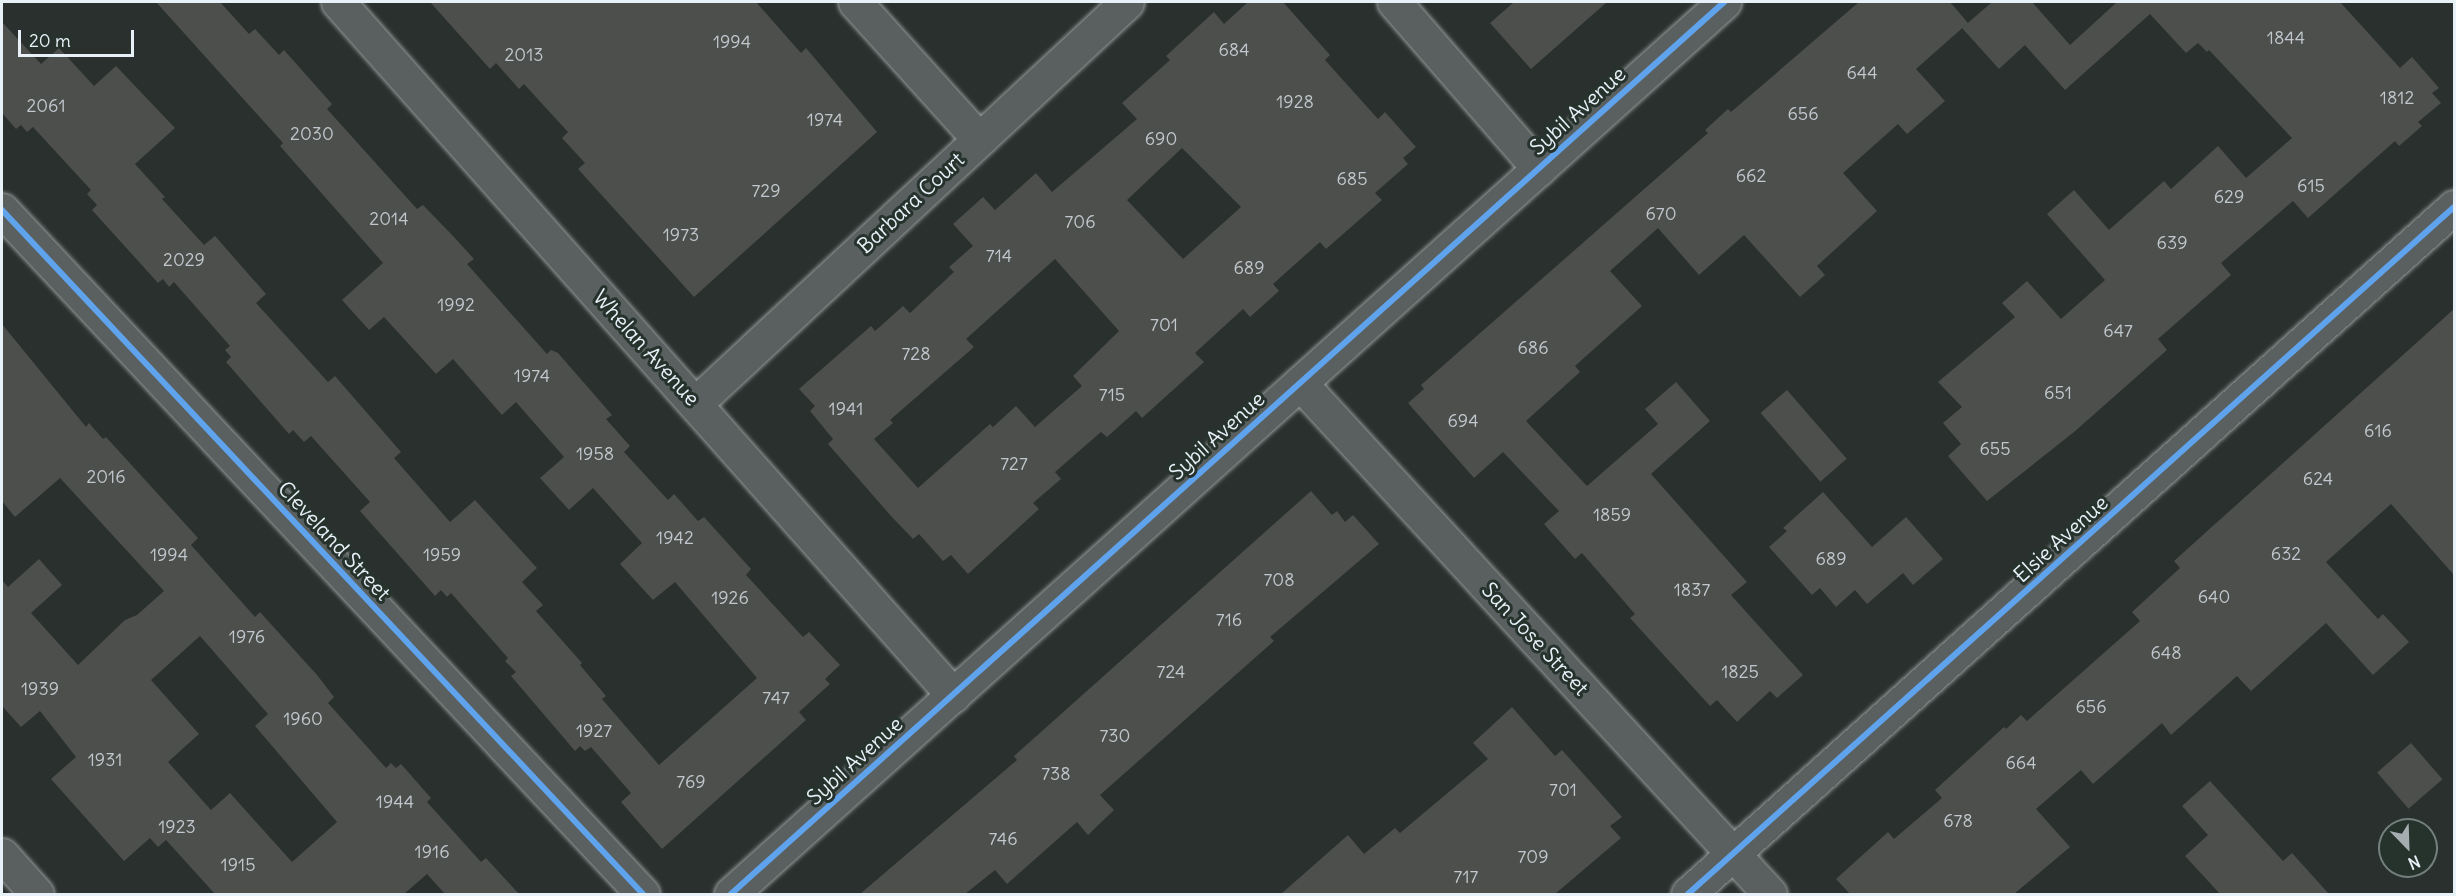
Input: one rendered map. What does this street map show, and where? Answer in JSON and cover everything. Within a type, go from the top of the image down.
[{"type":"street","name":"Whelan Avenue","points":[[338,2],[953,695]]},
{"type":"street","points":[[855,2],[980,139]]},
{"type":"street","name":"Barbara Court","points":[[695,404],[1127,2]]},
{"type":"street","points":[[1394,2],[1539,169]]},
{"type":"street","name":"Sybil Avenue","points":[[731,894],[1724,2]]},
{"type":"street","name":"Elsie Avenue","points":[[1688,894],[2454,207]]},
{"type":"street","name":"Cleveland Street","points":[[2,210],[643,894]]},
{"type":"street","name":"San Jose Street","points":[[1300,383],[1770,894]]},
{"type":"street","points":[[2,855],[30,892]]},
{"type":"building","points":[[156,2],[220,2],[249,34],[255,29],[279,55],[284,50],[332,104],[327,109],[417,209],[423,205],[474,259],[467,264],[547,354],[551,350],[558,353],[612,415],[606,419],[630,446],[624,452],[668,500],[674,494],[698,521],[704,517],[751,569],[746,575],[803,637],[809,632],[840,665],[825,679],[830,684],[799,712],[806,720],[662,849],[621,802],[631,793],[591,747],[585,751],[580,746],[575,751],[511,676],[516,672],[505,661],[508,658],[451,593],[447,597],[441,590],[435,596],[360,511],[370,502],[311,436],[304,442],[293,430],[289,434],[226,362],[231,357],[225,350],[230,346],[174,282],[169,287],[163,279],[158,283],[92,210],[97,205],[87,194],[91,190],[33,127],[27,132],[21,125],[16,129],[2,113],[2,22],[41,64],[59,48],[94,86],[116,66],[175,128],[135,164],[165,197],[162,199],[204,245],[215,236],[266,294],[256,303],[328,382],[335,376],[401,452],[394,458],[450,522],[475,500],[537,568],[522,582],[543,605],[536,611],[582,663],[580,665],[606,696],[602,699],[659,765],[757,678],[675,582],[653,600],[620,564],[642,543],[593,488],[569,510],[540,478],[564,457],[516,402],[502,415],[453,359],[436,374],[384,317],[369,330],[342,300],[383,263],[280,146],[283,143]]},
{"type":"building","points":[[430,2],[756,2],[801,53],[806,48],[877,132],[694,297],[578,169],[585,163],[562,138],[568,132],[524,84],[519,89],[496,63],[490,69]]},
{"type":"building","points":[[1248,2],[1283,2],[1330,55],[1325,60],[1378,119],[1385,112],[1416,147],[1403,158],[1408,164],[1375,193],[1382,200],[1326,249],[1320,242],[1273,284],[1279,291],[1250,317],[1243,309],[1195,353],[1204,362],[1142,418],[1136,411],[1107,437],[1101,432],[1055,472],[1061,479],[1033,503],[1039,509],[968,574],[951,555],[943,561],[919,534],[913,539],[891,516],[828,444],[833,439],[810,411],[815,406],[799,389],[871,326],[875,331],[903,306],[910,313],[954,272],[949,267],[973,246],[953,224],[983,197],[995,210],[1036,173],[1052,192],[1137,119],[1122,103],[1170,60],[1166,56],[1214,12],[1224,24]],"holes":[[[1182,148],[1241,207],[1183,259],[1127,200]],[[1055,259],[1119,331],[1073,376],[1082,386],[1035,427],[1016,406],[993,427],[990,424],[918,488],[874,439],[893,423],[890,420],[974,347],[966,339]]]},
{"type":"building","points":[[1514,2],[1607,2],[1531,69],[1490,23]]},
{"type":"building","points":[[1859,2],[1950,2],[1968,23],[1916,69],[1945,101],[1907,134],[1898,124],[1843,173],[1877,211],[1817,266],[1825,275],[1800,297],[1744,235],[1699,275],[1658,228],[1610,271],[1642,306],[1575,366],[1580,372],[1526,421],[1587,486],[1658,424],[1645,409],[1676,382],[1710,421],[1651,474],[1747,582],[1731,595],[1803,675],[1777,698],[1770,691],[1737,722],[1717,700],[1710,706],[1630,618],[1635,614],[1582,553],[1575,559],[1544,524],[1559,511],[1503,452],[1474,478],[1408,403],[1424,389],[1421,385],[1708,133],[1705,130],[1728,109],[1731,112]]},
{"type":"building","points":[[1992,2],[2032,2],[2070,45],[2117,2],[2340,2],[2400,68],[2412,57],[2439,88],[2432,93],[2441,103],[2418,122],[2422,126],[2399,146],[2395,141],[2308,218],[2293,201],[2221,263],[2231,275],[2158,339],[2167,350],[2074,432],[1987,501],[1948,456],[1961,444],[1943,423],[1962,407],[1938,382],[2015,317],[2002,303],[2027,281],[2061,319],[2105,280],[2047,214],[2074,190],[2109,230],[2164,181],[2171,189],[2218,146],[2246,178],[2292,138],[2209,50],[2207,52],[2198,43],[2186,53],[2150,14],[2065,90],[2025,45],[1999,69],[1962,28]]},
{"type":"building","points":[[2454,309],[2454,575],[2391,504],[2326,562],[2378,619],[2383,614],[2409,642],[2373,675],[2326,623],[2251,691],[2237,676],[2171,735],[2162,723],[2093,784],[2081,770],[2036,809],[2070,847],[2014,894],[1850,894],[1836,879],[1888,832],[1894,839],[1942,798],[1935,790],[2004,727],[2006,729],[2021,715],[2027,721],[2140,621],[2132,612],[2180,568],[2174,561]]},
{"type":"building","points":[[2,324],[86,427],[89,423],[103,439],[106,437],[198,538],[191,545],[255,617],[260,612],[317,675],[334,697],[328,703],[386,768],[391,763],[396,768],[401,764],[431,798],[427,802],[481,862],[486,858],[519,894],[445,894],[427,874],[404,894],[215,894],[166,840],[158,847],[150,838],[124,861],[51,779],[76,757],[40,711],[21,727],[2,706],[2,580],[8,587],[39,559],[62,585],[31,613],[78,665],[125,620],[137,615],[164,591],[60,478],[15,517],[2,501]],"holes":[[[200,636],[268,714],[255,726],[337,822],[292,862],[230,793],[211,810],[168,762],[199,734],[151,680]]]},
{"type":"building","points":[[1787,390],[1847,459],[1820,482],[1761,413]]},
{"type":"building","points":[[1311,491],[1332,515],[1337,511],[1345,522],[1353,515],[1379,544],[1270,637],[1274,641],[1100,795],[1114,810],[1088,835],[1077,822],[1007,884],[995,870],[965,894],[860,894],[1017,760],[1014,756]]},
{"type":"building","points":[[1823,492],[1872,547],[1906,517],[1943,559],[1913,585],[1903,573],[1867,604],[1855,590],[1836,607],[1820,588],[1812,595],[1769,547],[1787,531],[1783,528]]},
{"type":"building","points":[[1512,707],[1555,756],[1562,750],[1622,817],[1610,826],[1621,838],[1555,894],[1281,894],[1348,835],[1364,854],[1395,828],[1400,833],[1488,759],[1473,743]]},
{"type":"building","points":[[2411,743],[2442,779],[2409,809],[2377,773]]},
{"type":"building","points":[[2210,781],[2283,861],[2292,853],[2329,894],[2220,894],[2185,856],[2208,835],[2182,806]]},
{"type":"cycle path","points":[[731,894],[1724,2]]},
{"type":"cycle path","points":[[1688,894],[2454,207]]},
{"type":"cycle path","points":[[2,210],[643,894]]}]
